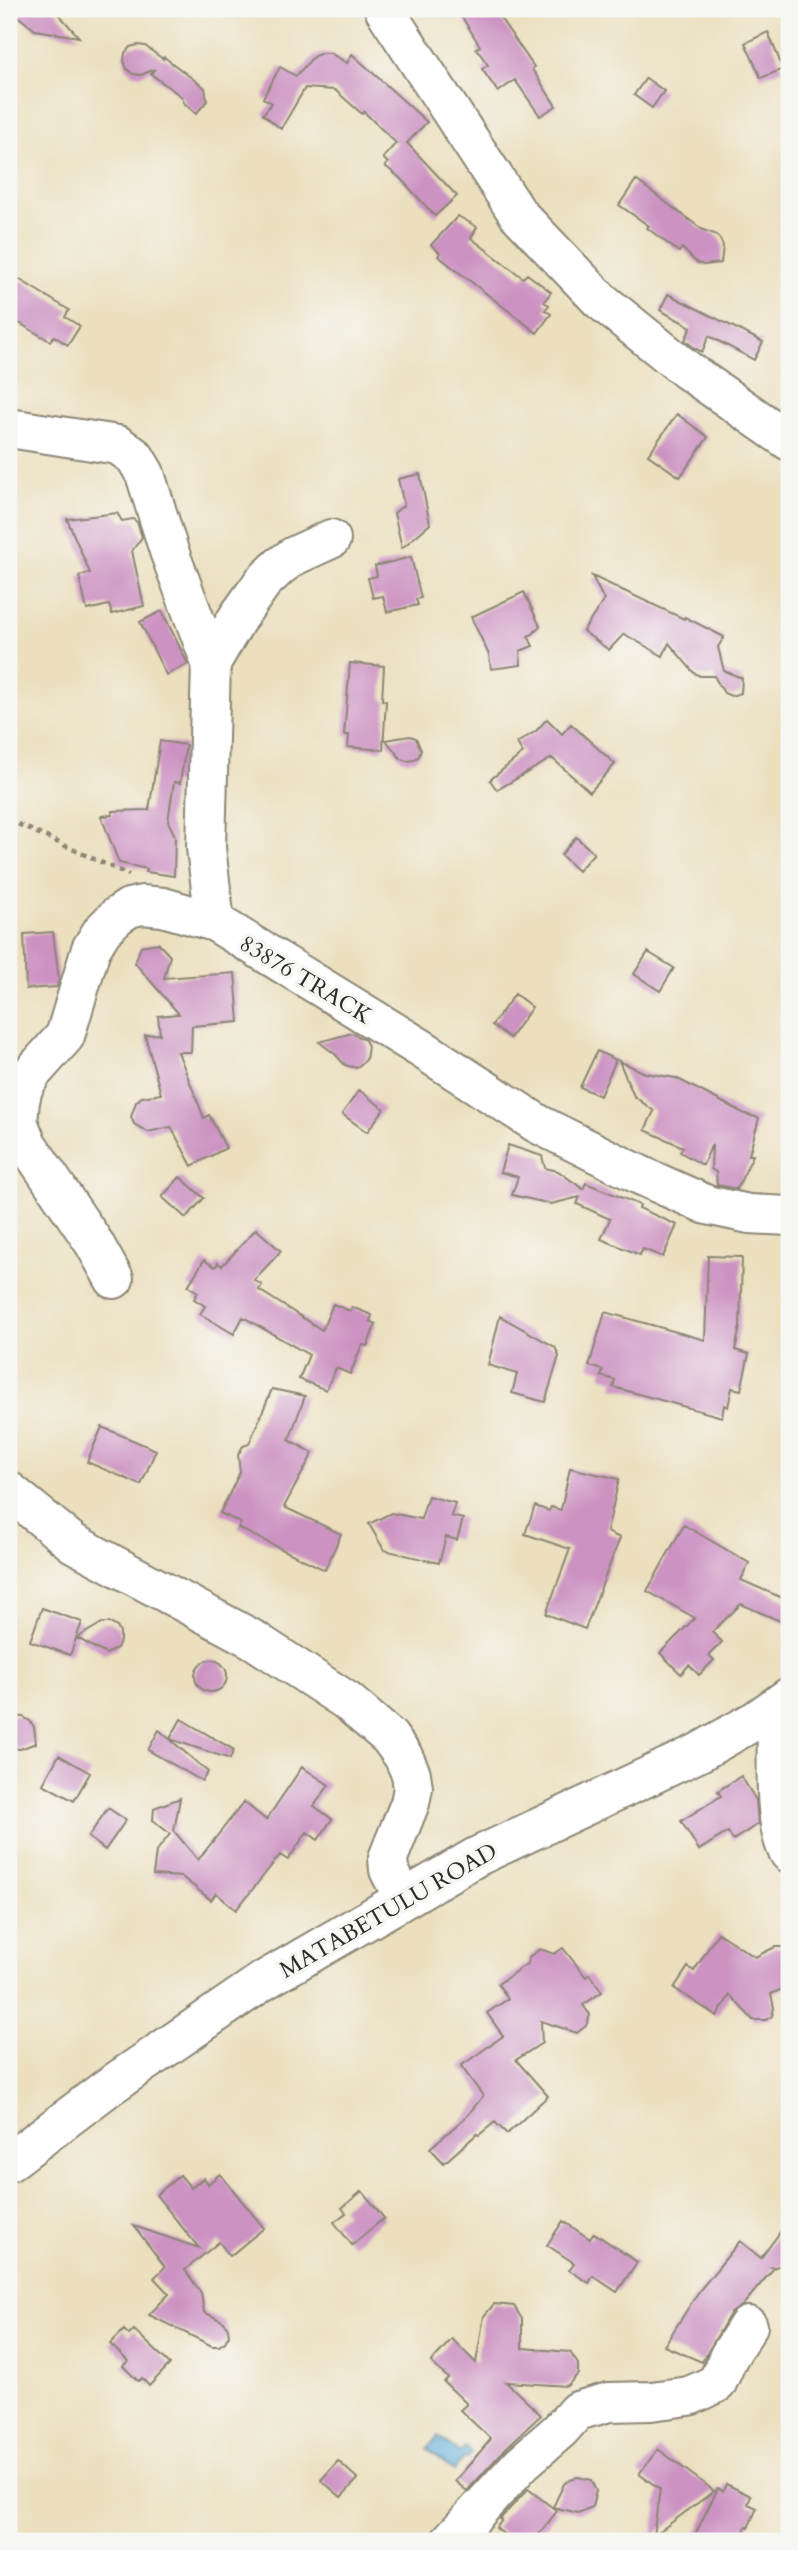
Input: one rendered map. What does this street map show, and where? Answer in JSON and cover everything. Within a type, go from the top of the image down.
[{"type":"street","points":[[384,9],[518,214],[600,300],[687,370],[789,441]]},
{"type":"street","points":[[9,428],[118,445],[135,457],[145,474],[169,551],[211,663]]},
{"type":"street","name":"83876 TRACK","points":[[331,539],[294,556],[263,582],[238,617],[211,663],[206,848],[215,922],[538,1124],[707,1205],[748,1214],[789,1216]]},
{"type":"street","points":[[114,1279],[94,1243],[27,1144],[18,1122],[23,1088],[32,1073],[65,1036],[91,949],[102,931],[117,916],[129,908],[142,905],[163,907],[215,922]]},
{"type":"street","points":[[9,1491],[73,1543],[254,1640],[347,1701],[389,1737],[403,1756],[411,1774],[413,1788],[410,1803],[388,1858],[390,1870],[404,1899]]},
{"type":"street","points":[[783,1702],[778,1806],[782,1833],[789,1853]]},
{"type":"street","name":"MATABETULU ROAD","points":[[9,2162],[107,2088],[263,1981],[476,1857],[698,1753],[783,1702]]},
{"type":"street","points":[[450,2541],[522,2463],[561,2430],[578,2411],[609,2402],[651,2401],[689,2396],[717,2383],[729,2356],[748,2326]]},
{"type":"path","points":[[9,820],[137,879],[163,907]]},
{"type":"water","points":[[438,2436],[460,2453],[465,2447],[472,2453],[467,2459],[464,2458],[454,2471],[427,2449]]},
{"type":"building","points":[[9,9],[54,9],[79,37],[35,30]]},
{"type":"building","points":[[457,9],[494,9],[534,67],[532,69],[556,106],[540,116],[515,80],[498,92],[482,69],[488,65],[476,48],[480,46]]},
{"type":"building","points":[[768,32],[783,69],[761,78],[745,43]]},
{"type":"building","points":[[145,46],[163,59],[164,57],[205,88],[207,101],[196,114],[184,103],[182,97],[151,74],[155,69],[141,75],[133,74],[127,69],[125,53],[130,47]]},
{"type":"building","points":[[330,53],[347,63],[352,54],[427,122],[407,143],[457,196],[435,216],[400,178],[385,166],[388,163],[383,158],[396,143],[364,112],[362,114],[335,90],[305,88],[281,129],[263,114],[272,103],[263,98],[280,67],[296,76],[314,56]]},
{"type":"building","points":[[646,78],[664,91],[652,108],[634,95]]},
{"type":"building","points":[[636,180],[703,230],[715,234],[723,246],[721,263],[697,263],[682,248],[679,252],[619,205]]},
{"type":"building","points":[[458,216],[477,227],[471,238],[523,278],[527,274],[551,292],[544,302],[549,305],[545,310],[551,314],[537,333],[438,256],[440,253],[431,245]]},
{"type":"building","points":[[9,273],[69,310],[65,317],[80,326],[68,345],[54,336],[50,341],[9,317]]},
{"type":"building","points":[[668,294],[763,342],[754,360],[709,336],[702,352],[694,348],[685,340],[691,327],[660,310]]},
{"type":"building","points":[[677,414],[708,437],[680,477],[648,455]]},
{"type":"building","points":[[420,474],[430,524],[402,548],[394,513],[404,505],[398,479]]},
{"type":"building","points":[[117,513],[122,521],[133,519],[137,522],[142,537],[132,551],[144,606],[112,614],[109,605],[87,610],[79,576],[90,573],[67,519]]},
{"type":"building","points":[[411,557],[421,598],[416,599],[418,605],[387,612],[383,596],[373,598],[368,578],[377,576],[375,566]]},
{"type":"building","points":[[592,576],[724,637],[718,647],[724,671],[742,678],[741,693],[731,696],[724,693],[714,676],[694,673],[669,643],[663,656],[624,634],[609,650],[583,631],[604,600]]},
{"type":"building","points":[[524,592],[540,626],[528,636],[533,646],[520,651],[521,665],[491,669],[489,655],[471,617]]},
{"type":"building","points":[[162,611],[188,664],[166,675],[140,622]]},
{"type":"building","points":[[350,663],[384,666],[382,700],[386,701],[383,750],[348,747],[349,735],[344,735]]},
{"type":"building","points":[[547,719],[562,734],[571,724],[615,764],[590,792],[552,758],[497,790],[490,780],[523,753],[517,743],[536,731]]},
{"type":"building","points":[[410,736],[416,738],[421,750],[414,760],[407,761],[401,759],[386,740]]},
{"type":"building","points":[[160,741],[186,745],[180,783],[174,782],[168,821],[175,836],[174,876],[146,872],[147,869],[119,863],[101,816],[112,815],[112,811],[149,810]]},
{"type":"building","points":[[576,837],[594,853],[578,871],[561,855]]},
{"type":"building","points":[[53,932],[59,980],[57,987],[26,989],[24,934]]},
{"type":"building","points":[[158,943],[170,956],[164,978],[235,973],[239,1022],[192,1026],[191,1052],[178,1052],[204,1118],[209,1115],[226,1148],[192,1166],[171,1127],[148,1132],[134,1124],[131,1117],[136,1102],[142,1097],[161,1094],[145,1035],[160,1034],[158,1016],[179,1014],[135,963],[141,946]]},
{"type":"building","points":[[648,952],[674,968],[660,991],[634,974]]},
{"type":"building","points":[[515,994],[532,1007],[510,1038],[492,1025]]},
{"type":"building","points":[[352,1033],[365,1040],[368,1046],[366,1060],[356,1068],[345,1065],[319,1042]]},
{"type":"building","points":[[597,1051],[616,1060],[600,1096],[580,1087]]},
{"type":"building","points":[[619,1061],[645,1073],[676,1078],[745,1114],[759,1118],[749,1155],[753,1155],[737,1189],[717,1185],[716,1172],[711,1169],[712,1144],[703,1165],[680,1152],[683,1147],[645,1130],[654,1111],[634,1096]]},
{"type":"building","points":[[359,1090],[384,1109],[367,1132],[342,1114]]},
{"type":"building","points":[[508,1145],[542,1156],[545,1168],[558,1171],[583,1189],[586,1183],[640,1205],[639,1208],[677,1225],[663,1257],[643,1249],[640,1255],[601,1239],[610,1219],[577,1204],[580,1197],[551,1204],[512,1195],[518,1177],[500,1172]]},
{"type":"building","points":[[180,1177],[204,1198],[186,1218],[162,1197]]},
{"type":"building","points":[[256,1229],[281,1251],[254,1280],[262,1285],[259,1290],[322,1330],[333,1304],[350,1311],[352,1307],[372,1315],[370,1321],[376,1324],[367,1346],[362,1345],[350,1374],[336,1368],[326,1390],[299,1379],[309,1355],[243,1317],[234,1334],[200,1314],[205,1306],[194,1299],[198,1292],[188,1286],[204,1260],[215,1267],[218,1263],[222,1266]]},
{"type":"building","points":[[708,1256],[742,1257],[740,1327],[735,1350],[749,1354],[741,1390],[732,1388],[728,1407],[724,1405],[722,1417],[613,1387],[615,1380],[601,1376],[603,1370],[589,1366],[605,1312],[705,1340]]},
{"type":"building","points":[[500,1316],[555,1347],[559,1356],[545,1402],[512,1393],[517,1374],[488,1365]]},
{"type":"building","points":[[272,1389],[305,1396],[289,1440],[313,1453],[284,1507],[341,1534],[325,1570],[238,1528],[241,1523],[220,1513],[240,1472],[238,1455],[243,1446],[249,1444]]},
{"type":"building","points":[[102,1427],[156,1450],[141,1485],[87,1462]]},
{"type":"building","points":[[570,1468],[619,1479],[607,1532],[620,1538],[585,1629],[546,1614],[570,1549],[525,1534],[535,1506],[549,1511],[551,1507],[561,1510]]},
{"type":"building","points":[[428,1496],[455,1503],[451,1516],[463,1519],[457,1540],[446,1537],[439,1563],[384,1550],[369,1524],[391,1513],[421,1519]]},
{"type":"building","points":[[684,1525],[749,1563],[741,1580],[789,1601],[789,1625],[741,1604],[712,1632],[722,1642],[709,1655],[714,1660],[699,1675],[689,1665],[681,1674],[660,1653],[695,1618],[647,1591]]},
{"type":"building","points":[[42,1608],[82,1622],[70,1655],[30,1641]]},
{"type":"building","points":[[102,1623],[110,1623],[117,1627],[120,1633],[117,1648],[106,1654],[77,1638]]},
{"type":"building","points":[[211,1660],[222,1665],[227,1676],[222,1687],[211,1692],[200,1687],[195,1676],[200,1665]]},
{"type":"building","points":[[9,1715],[30,1721],[34,1727],[36,1743],[20,1749],[9,1748]]},
{"type":"building","points":[[181,1719],[234,1750],[230,1759],[170,1739]]},
{"type":"building","points":[[159,1730],[208,1772],[202,1781],[148,1750]]},
{"type":"building","points":[[59,1755],[90,1773],[74,1801],[43,1784]]},
{"type":"building","points":[[302,1767],[329,1785],[314,1806],[332,1819],[318,1840],[307,1832],[288,1860],[280,1855],[236,1910],[216,1893],[211,1900],[182,1877],[153,1875],[156,1852],[170,1834],[153,1820],[154,1808],[180,1798],[174,1831],[198,1860],[244,1802],[266,1820]]},
{"type":"building","points":[[741,1776],[756,1800],[758,1824],[733,1840],[728,1832],[699,1850],[681,1821],[721,1796],[718,1791]]},
{"type":"building","points":[[108,1808],[126,1820],[105,1850],[88,1837]]},
{"type":"building","points":[[718,1933],[755,1957],[775,1947],[789,1947],[789,1986],[771,1994],[774,2008],[772,2016],[766,2020],[753,2020],[730,1995],[717,2016],[674,1988],[688,1967],[694,1971]]},
{"type":"building","points":[[563,1948],[586,1977],[589,1974],[602,1992],[583,2005],[590,2015],[586,2026],[577,2033],[541,2021],[542,2043],[516,2060],[548,2096],[507,2134],[495,2122],[444,2163],[430,2148],[467,2116],[483,2096],[461,2066],[503,2036],[487,2013],[508,1999],[498,1984],[528,1963],[529,1957],[540,1949],[554,1954]]},
{"type":"building","points":[[220,2174],[264,2228],[230,2256],[219,2242],[185,2270],[201,2293],[204,2312],[224,2322],[228,2328],[229,2335],[225,2342],[212,2346],[149,2315],[169,2294],[154,2278],[165,2267],[134,2226],[199,2248],[156,2195],[180,2175],[191,2188],[204,2178],[208,2184]]},
{"type":"building","points":[[362,2191],[384,2218],[352,2245],[334,2222],[346,2213],[342,2208]]},
{"type":"building","points":[[789,2220],[789,2265],[772,2267],[774,2268],[743,2305],[730,2314],[702,2362],[664,2346],[699,2291],[740,2241],[761,2258]]},
{"type":"building","points":[[563,2221],[590,2239],[594,2233],[637,2262],[617,2292],[593,2276],[589,2283],[569,2270],[574,2263],[547,2245]]},
{"type":"building","points":[[494,2304],[514,2306],[522,2319],[522,2348],[570,2352],[578,2364],[578,2374],[567,2386],[506,2382],[541,2415],[467,2491],[455,2481],[491,2439],[460,2410],[467,2404],[444,2382],[448,2378],[431,2362],[452,2339],[476,2363],[484,2316]]},
{"type":"building","points":[[124,2330],[129,2335],[134,2330],[170,2364],[149,2386],[142,2378],[138,2381],[123,2366],[128,2361],[110,2344]]},
{"type":"building","points":[[658,2449],[714,2491],[653,2536],[660,2489],[639,2474]]},
{"type":"building","points":[[338,2461],[358,2479],[341,2497],[321,2480]]},
{"type":"building","points":[[578,2477],[591,2480],[596,2491],[592,2507],[578,2513],[553,2507],[564,2484]]},
{"type":"building","points":[[726,2484],[751,2496],[748,2504],[757,2508],[748,2528],[746,2527],[740,2541],[692,2541],[718,2488],[723,2491]]},
{"type":"building","points":[[528,2489],[557,2511],[534,2541],[512,2541],[496,2528],[502,2520],[500,2519]]}]
